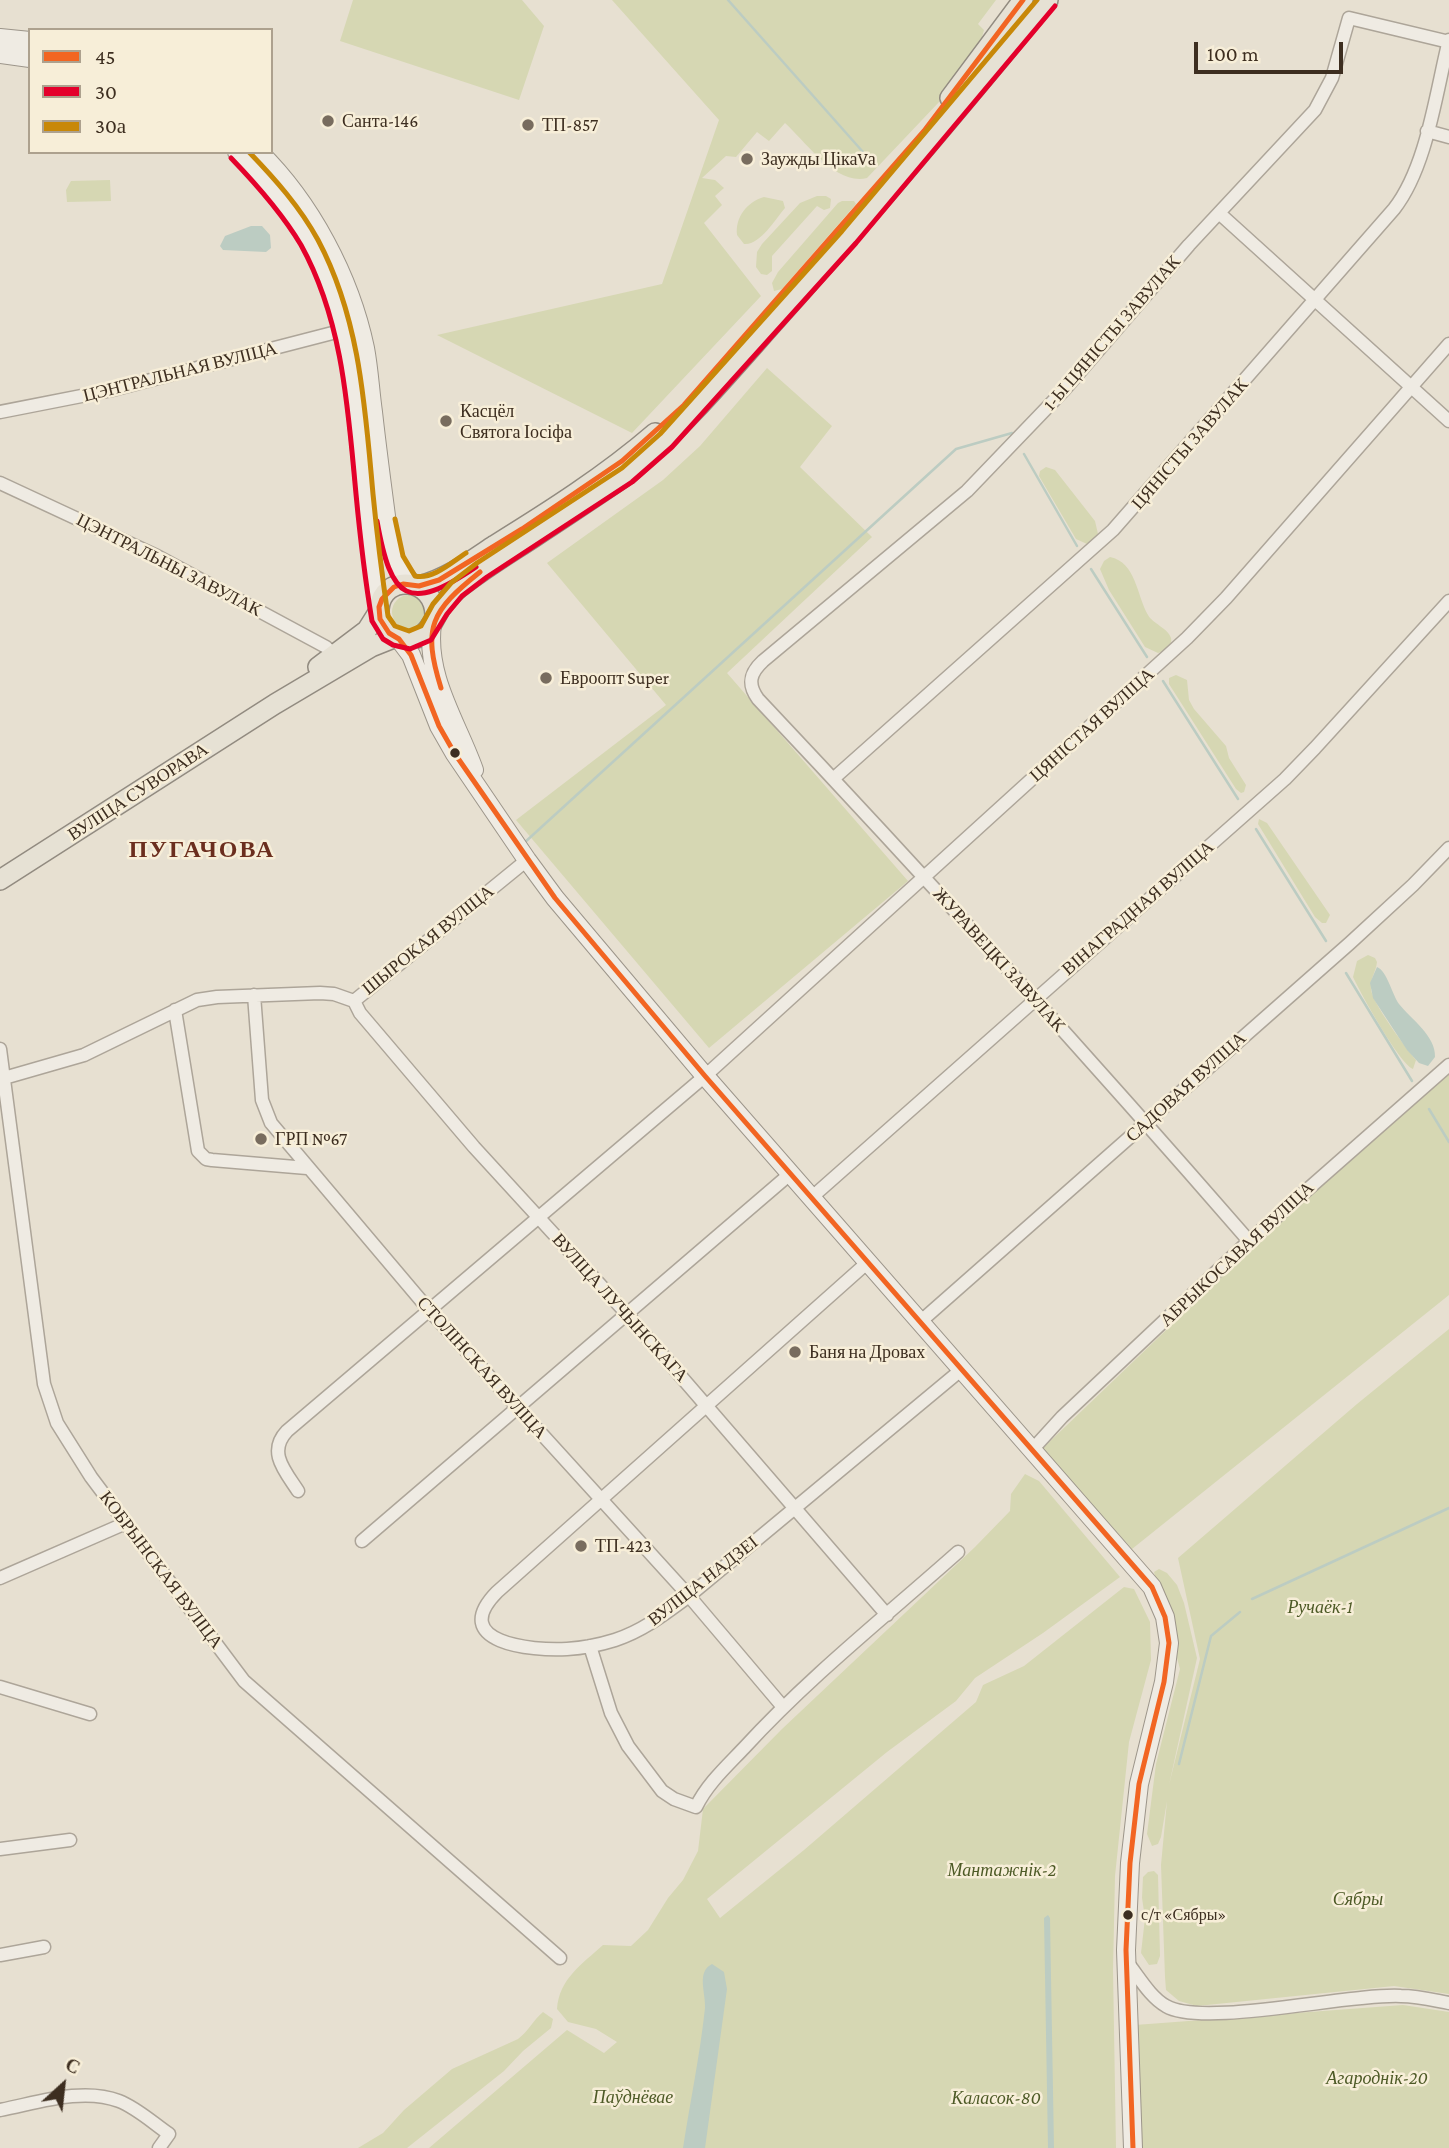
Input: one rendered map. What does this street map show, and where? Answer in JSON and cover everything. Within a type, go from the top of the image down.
[{"type":"main road","points":[[1023,0],[924,131],[684,405],[659,430],[622,461],[522,529],[439,580],[394,586],[387,592],[379,609],[383,627],[398,638],[418,637],[434,621],[451,596],[482,570],[627,475],[666,440],[849,237],[1048,0]]},
{"type":"main road","points":[[415,585],[432,599],[434,621]]},
{"type":"main road","name":"ВУЛІЦА СУВОРАВА","points":[[275,704],[368,630],[379,609]]},
{"type":"main road","name":"ВУЛІЦА СУВОРАВА","points":[[0,880],[275,704],[377,644],[398,638]]},
{"type":"street","name":"1-Ы ЦЯНІСТЫ ЗАВУЛАК","points":[[750,680],[759,665],[977,482],[1063,390],[1219,213],[1307,119],[1322,99],[1332,78],[1349,18],[1449,41]]},
{"type":"street","points":[[0,38],[28,41]]},
{"type":"street","name":"ЦЯНІСТЫ ЗАВУЛАК","points":[[833,779],[1113,530],[1401,200],[1416,169],[1449,41]]},
{"type":"street","points":[[0,54],[28,58]]},
{"type":"street","points":[[1427,131],[1449,137]]},
{"type":"street","points":[[239,154],[276,194],[306,236],[365,349],[390,546],[398,566],[415,585]]},
{"type":"street","points":[[261,154],[293,190],[330,250],[352,328],[363,480],[379,609]]},
{"type":"street","points":[[1219,213],[1449,421]]},
{"type":"street","name":"ЦЭНТРАЛЬНАЯ ВУЛІЦА","points":[[0,412],[112,390],[352,328]]},
{"type":"street","name":"ЦЯНІСТАЯ ВУЛІЦА","points":[[298,1491],[277,1455],[283,1434],[705,1076],[1200,625],[1449,344]]},
{"type":"street","name":"ЦЭНТРАЛЬНЫ ЗАВУЛАК","points":[[0,483],[157,556],[326,647],[334,655]]},
{"type":"street","name":"ВІНАГРАДНАЯ ВУЛІЦА","points":[[811,1198],[1285,779],[1449,601]]},
{"type":"street","points":[[434,621],[431,653],[436,673],[484,796]]},
{"type":"street","points":[[398,638],[416,665],[439,726],[527,860],[573,920],[790,1174],[1152,1587],[1165,1618],[1169,1643],[1160,1704],[1137,1797],[1130,1863],[1127,1962],[1133,2148]]},
{"type":"street","name":"ЖУРАВЕЦКІ ЗАВУЛАК","points":[[750,680],[758,699],[925,877],[1249,1241]]},
{"type":"street","name":"САДОВАЯ ВУЛІЦА","points":[[920,1322],[1359,934],[1449,848]]},
{"type":"street","name":"ШЫРОКАЯ ВУЛІЦА","points":[[4,1078],[84,1055],[188,1003],[206,998],[326,993],[354,1001],[527,860]]},
{"type":"street","name":"СТОЛІНСКАЯ ВУЛІЦА","points":[[254,995],[264,1108],[271,1123],[429,1310],[689,1596],[783,1707]]},
{"type":"street","name":"ВУЛІЦА ЛУЧЫНСКАГА","points":[[354,1001],[360,1013],[417,1080],[708,1406],[887,1615]]},
{"type":"street","points":[[175,1010],[198,1151],[202,1156],[212,1160],[307,1168]]},
{"type":"street","name":"КОБРЫНСКАЯ ВУЛІЦА","points":[[0,1049],[5,1123],[44,1384],[57,1423],[90,1477],[244,1681],[560,1958]]},
{"type":"street","name":"АБРЫКОСАВАЯ ВУЛІЦА","points":[[1032,1450],[1062,1417],[1249,1241],[1449,1065]]},
{"type":"street","points":[[362,1541],[790,1174]]},
{"type":"street","name":"ВУЛІЦА НАДЗЕІ","points":[[868,1262],[497,1592],[486,1605],[482,1619],[487,1633],[502,1642],[551,1649],[590,1646],[624,1637],[642,1628],[689,1596],[961,1370]]},
{"type":"street","points":[[0,1578],[126,1523]]},
{"type":"street","points":[[590,1646],[611,1713],[628,1746],[662,1791],[674,1799],[696,1807],[703,1794],[783,1707],[958,1552]]},
{"type":"street","points":[[0,1687],[90,1714]]},
{"type":"street","points":[[0,1849],[70,1840]]},
{"type":"street","points":[[0,1955],[44,1947]]},
{"type":"street","points":[[1127,1962],[1166,2007],[1190,2014],[1401,1996],[1449,2003]]},
{"type":"street","points":[[0,2110],[70,2097],[96,2096],[117,2101],[169,2134],[159,2148]]},
{"type":"green space","points":[[353,0],[522,0],[544,26],[519,100],[340,41]]},
{"type":"green space","points":[[612,0],[996,0],[978,24],[984,30],[982,37],[940,101],[867,178],[855,179],[833,169],[785,123],[769,141],[757,132],[736,157],[726,156],[702,178],[715,180],[724,188],[715,196],[722,205],[704,223],[761,296],[632,433],[437,335],[662,284],[719,120]]},
{"type":"green space","points":[[110,180],[111,201],[67,202],[66,190],[71,181]]},
{"type":"green space","points":[[817,196],[831,199],[830,208],[824,210],[817,206],[772,256],[772,271],[767,275],[761,274],[756,267],[757,252],[762,244],[800,203]]},
{"type":"green space","points":[[764,197],[783,201],[785,208],[761,237],[750,244],[744,244],[737,235],[740,216],[747,206]]},
{"type":"green space","points":[[842,201],[854,201],[856,204],[782,289],[774,291],[772,283],[778,272]]},
{"type":"green space","points":[[767,368],[832,426],[800,467],[872,537],[727,673],[908,881],[709,1048],[516,820],[666,705],[547,563],[663,480],[700,446]]},
{"type":"green space","points":[[1046,467],[1055,470],[1095,521],[1098,534],[1087,544],[1076,539],[1039,476],[1040,471]]},
{"type":"green space","points":[[1110,557],[1119,560],[1131,573],[1148,615],[1171,638],[1168,648],[1163,651],[1158,653],[1145,647],[1109,590],[1100,569]]},
{"type":"green space","points":[[409,595],[421,600],[426,612],[421,624],[409,629],[397,624],[392,612],[397,600]]},
{"type":"green space","points":[[1176,675],[1187,680],[1189,700],[1194,709],[1226,746],[1229,758],[1246,785],[1244,792],[1236,789],[1169,684],[1169,678]]},
{"type":"green space","points":[[1259,819],[1267,823],[1330,915],[1326,923],[1315,917],[1258,824]]},
{"type":"green space","points":[[1368,955],[1377,962],[1371,985],[1373,996],[1416,1060],[1413,1069],[1390,1042],[1353,977],[1357,961]]},
{"type":"green space","points":[[1449,1074],[1449,1295],[1132,1549],[1042,1449],[1256,1244]]},
{"type":"green space","name":"Ручаёк-1","points":[[1449,1329],[1449,1994],[1394,1986],[1197,2006],[1179,2001],[1166,1990],[1165,1977],[1161,1865],[1167,1801],[1158,1844],[1152,1846],[1147,1834],[1156,1764],[1180,1669],[1154,1572],[1159,1569],[1167,1573],[1177,1585],[1197,1658],[1169,1785],[1200,1659],[1178,1558]]},
{"type":"green space","points":[[1025,1474],[1039,1481],[1120,1577],[975,1678],[956,1701],[887,1752],[707,1899],[720,1918],[804,1850],[976,1702],[983,1685],[1024,1666],[1124,1587],[1134,1589],[1150,1622],[1151,1660],[1129,1742],[1115,1876],[1113,1970],[1116,2148],[429,2148],[567,2030],[604,2053],[617,2042],[596,2029],[568,2022],[557,2009],[567,1981],[603,1945],[631,1946],[648,1930],[683,1880],[698,1851],[703,1809],[782,1729],[1010,1511],[1011,1494]]},
{"type":"green space","points":[[1154,1871],[1158,1875],[1160,1956],[1157,1964],[1149,1965],[1141,1953],[1145,1918],[1143,1877]]},
{"type":"green space","name":"Агароднік-20","points":[[1403,2005],[1449,2012],[1449,2148],[1137,2148],[1135,2025]]},
{"type":"green space","points":[[543,2012],[553,2019],[551,2028],[504,2071],[407,2148],[358,2148],[383,2133],[404,2110],[452,2069],[518,2039]]},
{"type":"shaded area","points":[[251,226],[262,226],[270,235],[271,248],[266,252],[223,250],[220,246],[225,236]]},
{"type":"shaded area","points":[[1377,967],[1387,978],[1399,1004],[1422,1028],[1431,1042],[1435,1057],[1428,1066],[1419,1063],[1407,1050],[1373,998],[1370,983]]},
{"type":"shaded area","points":[[1048,1915],[1054,2148],[1048,2148],[1044,1918]]},
{"type":"shaded area","points":[[712,1964],[724,1972],[727,1989],[705,2148],[683,2148],[705,2008],[703,1977]]},
{"type":"waterway","points":[[728,0],[863,152]]},
{"type":"waterway","points":[[524,843],[956,449],[1012,433]]},
{"type":"waterway","points":[[1024,454],[1077,546]]},
{"type":"waterway","points":[[1091,569],[1147,657]]},
{"type":"waterway","points":[[1163,681],[1238,799]]},
{"type":"waterway","points":[[1256,829],[1326,941]]},
{"type":"waterway","points":[[1346,973],[1412,1081]]},
{"type":"waterway","points":[[1429,1109],[1449,1142]]},
{"type":"waterway","points":[[1252,1599],[1449,1508]]},
{"type":"waterway","points":[[1179,1764],[1211,1636],[1240,1612]]},
{"type":"transit line","name":"45","points":[[1023,0],[924,131],[684,405],[622,461],[522,529],[439,580],[419,586],[403,584],[394,587],[382,599],[379,607],[380,619],[389,633],[399,639],[411,655],[439,726],[455,754],[555,898],[705,1076],[1152,1587],[1165,1617],[1169,1643],[1164,1682],[1139,1784],[1130,1863],[1126,1950],[1133,2148]]},
{"type":"transit line","name":"30а","points":[[251,154],[311,228],[332,270],[343,301],[352,332],[363,396],[388,616],[395,626],[409,631],[421,626],[433,604],[451,583],[622,468],[660,434],[842,231],[1037,0]]},
{"type":"transit line","name":"30","points":[[231,158],[294,233],[315,274],[326,304],[335,335],[346,398],[372,621],[383,639],[393,645],[410,649],[431,640],[462,596],[632,482],[672,447],[856,243],[1055,6]]},
{"type":"transit line","name":"30а","points":[[395,519],[403,556],[415,576],[435,573],[466,553]]},
{"type":"transit line","name":"30","points":[[377,521],[389,568],[406,591],[418,593],[434,590],[476,567]]},
{"type":"transit line","name":"45","points":[[441,688],[432,650],[435,622],[451,598],[480,572]]},
{"type":"place","name":"Санта-146","points":[[328,121]]},
{"type":"place","name":"ТП-857","points":[[528,125]]},
{"type":"place","name":"Заужды ЦікаVа","points":[[747,159]]},
{"type":"place","name":"Касцёл Святога Іосіфа","points":[[446,421]]},
{"type":"place","name":"Евроопт Super","points":[[546,678]]},
{"type":"place","name":"ГРП №67","points":[[261,1139]]},
{"type":"place","name":"Баня на Дровах","points":[[795,1352]]},
{"type":"place","name":"ТП-423","points":[[581,1546]]},
{"type":"place","name":"с/т «Сябры»","points":[[1128,1915]]},
{"type":"district","name":"ПУГАЧОВА","points":[[202,850]]},
{"type":"park label","name":"Мантажнік-2","points":[[1002,1870]]},
{"type":"park label","name":"Сябры","points":[[1358,1899]]},
{"type":"park label","name":"Паўднёвае","points":[[633,2097]]},
{"type":"park label","name":"Каласок-80","points":[[996,2098]]}]
